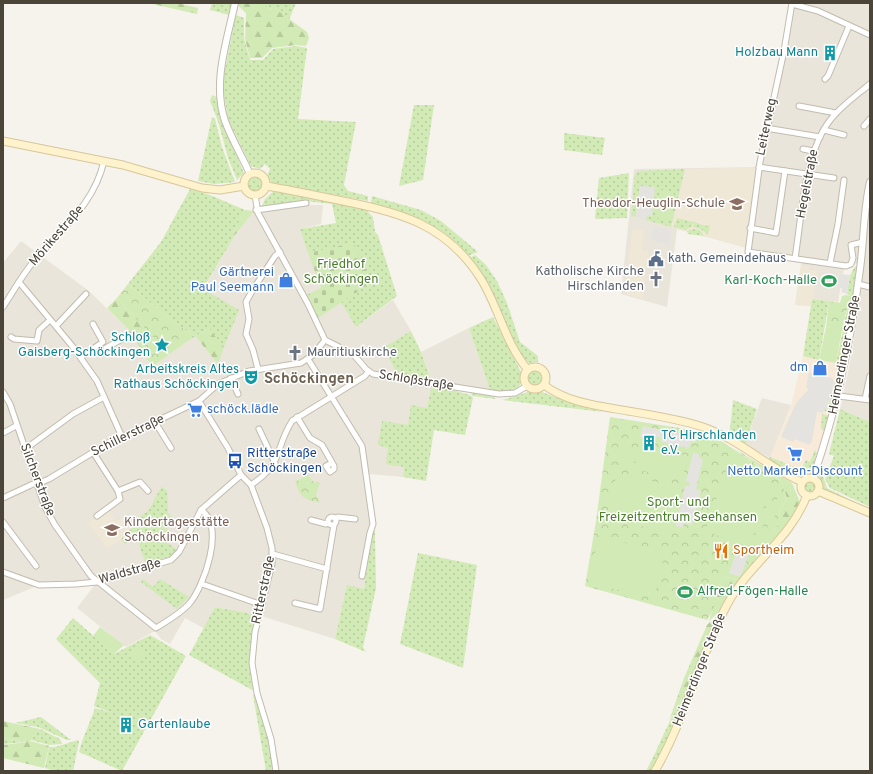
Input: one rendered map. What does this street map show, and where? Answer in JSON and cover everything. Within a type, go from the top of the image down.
[{"type":"main road","points":[[3,141],[123,165],[202,188],[220,190],[244,186]]},
{"type":"main road","points":[[257,173],[262,175],[265,179],[266,186],[262,193],[255,195],[248,193],[244,186],[246,179],[250,174],[257,173]]},
{"type":"main road","points":[[266,186],[396,212],[439,234],[460,253],[480,277],[492,299],[512,348],[528,370]]},
{"type":"main road","points":[[535,367],[543,370],[546,376],[544,385],[536,390],[527,386],[524,378],[528,370],[535,367]]},
{"type":"main road","points":[[544,385],[562,396],[582,403],[646,414],[705,428],[726,437],[802,482]]},
{"type":"main road","points":[[807,478],[813,478],[818,484],[818,491],[813,495],[807,495],[801,490],[802,482],[807,478]]},
{"type":"main road","points":[[818,491],[870,513]]},
{"type":"main road","name":"Heimerdinger Straße","points":[[655,771],[671,742],[706,648],[728,603],[744,580],[789,529],[807,495]]},
{"type":"street","points":[[235,3],[221,69],[220,92],[223,111],[229,131],[250,174]]},
{"type":"street","points":[[792,4],[818,11],[870,35]]},
{"type":"street","name":"Leiterweg","points":[[792,4],[782,62],[766,128],[759,167],[748,252],[795,258]]},
{"type":"street","points":[[825,79],[828,76],[849,26]]},
{"type":"street","name":"Hegelstraße","points":[[795,258],[808,173],[813,151],[824,130],[836,113],[870,84]]},
{"type":"street","points":[[799,106],[836,113]]},
{"type":"street","points":[[864,126],[870,119]]},
{"type":"street","points":[[766,128],[820,137]]},
{"type":"street","points":[[824,130],[844,135]]},
{"type":"street","points":[[803,149],[813,151]]},
{"type":"street","name":"Mörikestraße","points":[[3,307],[34,261],[84,206],[97,185],[104,162]]},
{"type":"street","points":[[759,167],[834,178]]},
{"type":"street","points":[[750,228],[776,233],[784,171]]},
{"type":"street","points":[[830,263],[838,224],[844,180]]},
{"type":"street","name":"Heimerdinger Straße","points":[[813,478],[830,429],[838,396],[858,284],[863,242],[868,229],[870,182]]},
{"type":"street","points":[[198,401],[218,384],[231,378],[258,369],[301,363],[308,359],[325,340],[308,304],[256,210],[255,195]]},
{"type":"street","points":[[256,210],[306,203]]},
{"type":"street","points":[[795,258],[849,265],[853,258],[851,245],[863,242]]},
{"type":"street","points":[[258,369],[253,350],[246,334],[249,319],[246,302],[252,291],[280,252]]},
{"type":"street","points":[[19,282],[81,357],[97,381],[122,437]]},
{"type":"street","points":[[858,284],[870,287]]},
{"type":"street","points":[[56,326],[86,294]]},
{"type":"street","points":[[11,337],[14,339],[37,341],[39,330],[50,320]]},
{"type":"street","points":[[93,324],[106,349],[129,335]]},
{"type":"street","name":"Schloßstraße","points":[[325,340],[353,354],[368,372],[500,394],[515,393],[527,386]]},
{"type":"street","points":[[81,357],[103,342]]},
{"type":"street","points":[[308,359],[362,446],[373,524],[362,576]]},
{"type":"street","points":[[251,485],[265,475],[275,462],[287,429],[292,421],[365,376],[368,372]]},
{"type":"street","points":[[838,396],[868,400],[870,376]]},
{"type":"street","points":[[231,378],[238,394]]},
{"type":"street","name":"Silcherstraße","points":[[3,392],[10,404],[35,484],[45,507],[55,525],[97,582],[156,628],[188,605],[202,584]]},
{"type":"street","points":[[24,450],[73,414],[104,397]]},
{"type":"street","name":"Schillerstraße","points":[[3,498],[49,479],[93,452],[198,401]]},
{"type":"street","name":"Ritterstraße","points":[[198,401],[228,448],[241,475],[251,485],[267,528],[273,554],[255,632],[252,663],[257,693],[271,739],[276,771]]},
{"type":"street","points":[[297,417],[310,438],[322,445],[332,463]]},
{"type":"street","points":[[155,422],[171,448]]},
{"type":"street","points":[[3,433],[16,426]]},
{"type":"street","points":[[258,429],[275,462]]},
{"type":"street","points":[[93,452],[118,491],[120,499],[97,516]]},
{"type":"street","name":"Waldstraße","points":[[3,572],[39,585],[97,582],[171,560],[179,552],[201,510],[241,475]]},
{"type":"street","points":[[118,491],[140,482],[148,491]]},
{"type":"street","points":[[201,510],[206,512],[212,532],[209,558],[202,584],[262,605]]},
{"type":"street","points":[[328,523],[330,517],[355,520]]},
{"type":"street","points":[[295,603],[320,609],[334,525],[336,522],[335,518]]},
{"type":"street","points":[[311,520],[334,525]]},
{"type":"street","points":[[3,522],[36,566]]},
{"type":"street","points":[[273,554],[327,569]]},
{"type":"shaded area","points":[[791,3],[870,3],[870,422],[840,409],[851,358],[861,293],[863,265],[850,262],[845,263],[838,302],[813,299],[811,306],[795,305],[802,258],[747,248],[677,229],[667,307],[621,294],[634,169],[759,167],[784,51]]},
{"type":"shaded area","name":"Theodor-Heuglin-Schule","points":[[755,168],[757,171],[747,248],[671,227],[685,169]]},
{"type":"shaded area","points":[[640,186],[655,187],[652,216],[648,215],[646,220],[636,217]]},
{"type":"shaded area","points":[[302,205],[323,205],[321,224],[300,229],[353,243],[356,327],[393,300],[411,331],[384,347],[431,378],[421,352],[469,328],[490,390],[433,380],[427,409],[408,425],[388,447],[404,467],[403,477],[369,474],[373,528],[364,589],[347,586],[335,639],[258,615],[215,607],[205,629],[185,618],[170,644],[161,639],[155,631],[126,647],[77,608],[97,582],[39,585],[3,600],[3,263],[21,241],[89,291],[132,333],[152,367],[195,336],[218,363],[203,290],[235,235],[254,211]]},
{"type":"shaded area","points":[[654,226],[672,231],[669,245],[653,241],[654,238],[651,237]]},
{"type":"shaded area","points":[[636,229],[644,230],[642,250],[648,251],[643,299],[625,294],[632,230],[636,231]]},
{"type":"shaded area","points":[[801,265],[810,266],[809,271],[818,270],[811,306],[795,305]]},
{"type":"shaded area","points":[[840,274],[850,275],[847,294],[841,292],[842,288],[838,287]]},
{"type":"shaded area","points":[[803,356],[839,364],[831,412],[821,441],[812,465],[799,472],[770,458],[791,406]]},
{"type":"shaded area","points":[[809,373],[832,378],[834,382],[828,410],[824,409],[823,413],[817,412],[812,441],[809,445],[795,439],[793,442],[781,437],[796,403],[809,389],[806,388]]},
{"type":"shaded area","points":[[762,398],[791,405],[770,458],[745,444]]},
{"type":"shaded area","points":[[643,426],[697,438],[696,442],[691,441],[689,448],[661,442],[662,438],[654,436],[652,440],[640,437]]},
{"type":"shaded area","points":[[693,453],[699,454],[699,458],[703,459],[696,489],[701,491],[692,525],[684,523],[683,528],[676,526],[685,486],[689,486],[690,482],[686,481]]},
{"type":"shaded area","name":"Kindertagesstätte Schöckingen","points":[[109,510],[115,522],[127,517],[134,526],[117,543],[107,548],[88,523],[94,518],[97,521]]},
{"type":"shaded area","points":[[738,548],[746,550],[747,548],[751,549],[741,575],[737,576],[729,573]]},
{"type":"green space","points":[[148,3],[177,3],[198,8],[197,14]]},
{"type":"green space","points":[[212,3],[235,3],[233,16],[210,10]]},
{"type":"green space","points":[[235,3],[263,3],[268,8],[277,10],[307,32],[309,38],[306,46],[296,45],[272,48],[262,58],[250,58],[245,39],[246,13]]},
{"type":"green space","points":[[261,3],[296,3],[289,20],[277,10],[268,8]]},
{"type":"green space","points":[[236,15],[244,18],[244,38],[250,60],[263,60],[273,49],[296,46],[307,48],[298,119],[356,122],[344,185],[348,191],[368,196],[368,201],[272,183],[267,176],[270,169],[265,164],[260,169],[251,166],[228,119],[222,84]]},
{"type":"green space","points":[[212,95],[217,97],[227,132],[244,173],[237,180],[228,158],[218,121],[210,101]]},
{"type":"green space","points":[[414,105],[434,105],[423,180],[399,186]]},
{"type":"green space","points":[[212,117],[215,119],[222,147],[235,182],[214,184],[198,181]]},
{"type":"green space","points":[[564,133],[605,138],[602,155],[564,150]]},
{"type":"green space","points":[[685,169],[671,227],[646,220],[647,215],[652,215],[640,186],[636,217],[631,216],[635,174],[638,171]]},
{"type":"green space","points":[[629,173],[627,218],[595,219],[599,178]]},
{"type":"green space","points":[[255,175],[261,178],[264,184],[261,190],[255,193],[249,190],[246,184],[249,178]]},
{"type":"green space","points":[[190,189],[210,195],[245,210],[233,233],[235,235],[203,289],[239,310],[224,347],[209,329],[195,336],[172,321],[128,284],[161,242]]},
{"type":"green space","points":[[660,190],[674,191],[670,221],[656,218]]},
{"type":"green space","points":[[274,191],[368,209],[368,212],[373,217],[375,232],[378,235],[397,296],[356,327],[341,302],[369,284],[353,243],[308,253],[300,229],[336,223],[332,204],[306,201],[262,206],[265,199]]},
{"type":"green space","points":[[372,196],[421,210],[441,221],[478,252],[465,257],[421,223],[370,207]]},
{"type":"green space","points":[[245,210],[254,211],[235,235],[233,233]]},
{"type":"green space","points":[[677,218],[694,222],[692,226],[685,230],[674,227]]},
{"type":"green space","points":[[695,222],[705,226],[710,225],[708,235],[701,229],[693,227]]},
{"type":"green space","points":[[692,229],[700,230],[704,236],[688,234],[687,231]]},
{"type":"green space","name":"Friedhof Schöckingen","points":[[353,243],[364,264],[369,284],[318,318],[307,295],[321,288],[308,253]]},
{"type":"green space","points":[[475,255],[486,265],[497,281],[507,303],[520,342],[538,356],[538,362],[529,363],[517,348],[493,294],[469,258]]},
{"type":"green space","points":[[857,265],[850,321],[831,412],[823,411],[824,409],[828,410],[839,364],[836,363],[850,296],[847,294],[849,282],[852,271]]},
{"type":"green space","points":[[128,284],[172,321],[195,336],[152,367],[141,349],[154,338],[117,298]]},
{"type":"green space","points":[[842,296],[850,296],[843,326],[846,329],[843,331],[826,327],[829,301],[840,303]]},
{"type":"green space","points":[[117,298],[154,338],[141,349],[132,333],[107,308]]},
{"type":"green space","points":[[812,299],[829,301],[819,360],[803,356]]},
{"type":"green space","points":[[493,317],[523,376],[519,387],[504,394],[490,390],[469,328]]},
{"type":"green space","points":[[826,327],[842,330],[836,363],[819,360]]},
{"type":"green space","points":[[209,329],[224,347],[218,364],[195,336]]},
{"type":"green space","points":[[411,331],[431,379],[397,374],[384,347]]},
{"type":"green space","points":[[532,370],[538,370],[543,375],[541,384],[538,386],[532,386],[527,381],[527,375]]},
{"type":"green space","points":[[432,384],[470,395],[473,398],[465,435],[434,430],[426,481],[403,477],[404,467],[386,464],[388,448],[378,445],[382,421],[408,425],[411,405],[427,408]]},
{"type":"green space","points":[[528,392],[542,392],[573,404],[603,412],[502,400]]},
{"type":"green space","points":[[471,393],[492,396],[496,399],[472,396]]},
{"type":"green space","points":[[733,400],[757,409],[745,444],[728,434],[730,429]]},
{"type":"green space","points":[[840,409],[870,422],[870,507],[830,488],[825,479],[834,456],[829,454]]},
{"type":"green space","points":[[822,414],[830,416],[825,432],[821,428]]},
{"type":"green space","name":"Sport- und Freizeitzentrum Seehansen","points":[[610,417],[686,429],[723,442],[782,482],[787,499],[780,510],[777,527],[742,577],[738,580],[723,576],[713,610],[707,620],[585,586],[596,521]]},
{"type":"green space","points":[[640,445],[688,456],[682,480],[634,469]]},
{"type":"green space","points":[[612,448],[636,454],[633,466],[609,460]]},
{"type":"green space","points":[[733,448],[792,483],[800,502],[787,528],[721,610],[709,621],[723,576],[738,580],[777,527],[780,510],[787,499],[782,482]]},
{"type":"green space","points":[[815,450],[817,453],[812,469],[798,475],[769,460],[770,457],[801,470],[806,460],[810,462]]},
{"type":"green space","points":[[734,457],[749,462],[746,472],[730,466]]},
{"type":"green space","points":[[727,468],[772,484],[749,547],[705,531]]},
{"type":"green space","points":[[819,472],[822,473],[827,488],[870,510],[826,491],[820,483]]},
{"type":"green space","points":[[617,473],[682,488],[671,533],[606,518]]},
{"type":"green space","points":[[308,474],[312,481],[320,483],[316,494],[320,503],[303,497],[297,487],[295,482]]},
{"type":"green space","points":[[807,480],[813,480],[817,484],[817,490],[813,494],[807,494],[803,490],[803,484]]},
{"type":"green space","points":[[775,482],[778,483],[751,560],[747,558]]},
{"type":"green space","points":[[161,487],[167,490],[168,513],[173,518],[163,539],[177,550],[170,557],[145,562],[137,539],[125,544],[121,539],[134,526],[131,523],[149,510]]},
{"type":"green space","points":[[778,497],[781,498],[767,538],[764,537]]},
{"type":"green space","points":[[373,524],[375,532],[376,588],[363,647],[366,652],[335,639],[347,585],[364,589]]},
{"type":"green space","points":[[599,537],[665,552],[654,598],[588,583]]},
{"type":"green space","points":[[418,553],[477,565],[463,668],[400,644]]},
{"type":"green space","points":[[143,579],[153,587],[160,579],[189,597],[177,609],[141,582]]},
{"type":"green space","points":[[215,607],[258,615],[251,652],[252,690],[189,655]]},
{"type":"green space","points":[[721,612],[690,681],[669,721],[684,678],[707,625]]},
{"type":"green space","points":[[73,618],[114,654],[150,635],[186,656],[122,771],[79,752],[82,740],[95,708],[112,713],[94,706],[100,683],[56,639]]},
{"type":"green space","points":[[100,627],[124,645],[114,654],[93,636]]},
{"type":"green space","points":[[137,648],[142,650],[144,655],[142,660],[137,662],[132,660],[130,655],[132,650]]},
{"type":"green space","points":[[690,681],[685,700],[653,771],[646,771],[685,692]]},
{"type":"green space","points":[[259,694],[267,724],[275,771],[266,771],[253,695]]},
{"type":"green space","points":[[41,717],[71,740],[67,740],[38,727],[15,723]]},
{"type":"green space","points":[[3,721],[40,729],[30,741],[49,746],[44,768],[3,758],[3,745],[27,742],[3,738]]},
{"type":"green space","points":[[40,729],[60,739],[62,744],[49,745],[31,740]]},
{"type":"green space","points":[[3,738],[25,742],[3,744]]},
{"type":"green space","points":[[78,740],[79,742],[73,771],[56,771],[45,768],[49,747],[55,747]]},
{"type":"place","name":"Holzbau Mann","points":[[830,53]]},
{"type":"place","name":"Theodor-Heuglin-Schule","points":[[737,204]]},
{"type":"place","name":"kath. Gemeindehaus","points":[[656,259]]},
{"type":"place","name":"Katholische Kirche Hirschlanden","points":[[656,279]]},
{"type":"place","name":"Gärtnerei Paul Seemann","points":[[286,280]]},
{"type":"place","name":"Karl-Koch-Halle","points":[[829,281]]},
{"type":"place","name":"Schloß Gaisberg-Schöckingen","points":[[162,345]]},
{"type":"place","name":"Mauritiuskirche","points":[[295,353]]},
{"type":"place","name":"dm","points":[[820,368]]},
{"type":"place","name":"Arbeitskreis Altes Rathaus Schöckingen","points":[[251,377]]},
{"type":"place","name":"schöck.lädle","points":[[195,410]]},
{"type":"place","name":"TC Hirschlanden e.V.","points":[[649,443]]},
{"type":"place","name":"Netto Marken-Discount","points":[[795,454]]},
{"type":"place","name":"Ritterstraße Schöckingen","points":[[235,461]]},
{"type":"place","name":"Kindertagesstätte Schöckingen","points":[[112,530]]},
{"type":"place","name":"Sportheim","points":[[721,551]]},
{"type":"place","name":"Alfred-Fögen-Halle","points":[[685,592]]},
{"type":"place","name":"Gartenlaube","points":[[126,725]]},
{"type":"district","name":"Schöckingen","points":[[309,379]]}]
